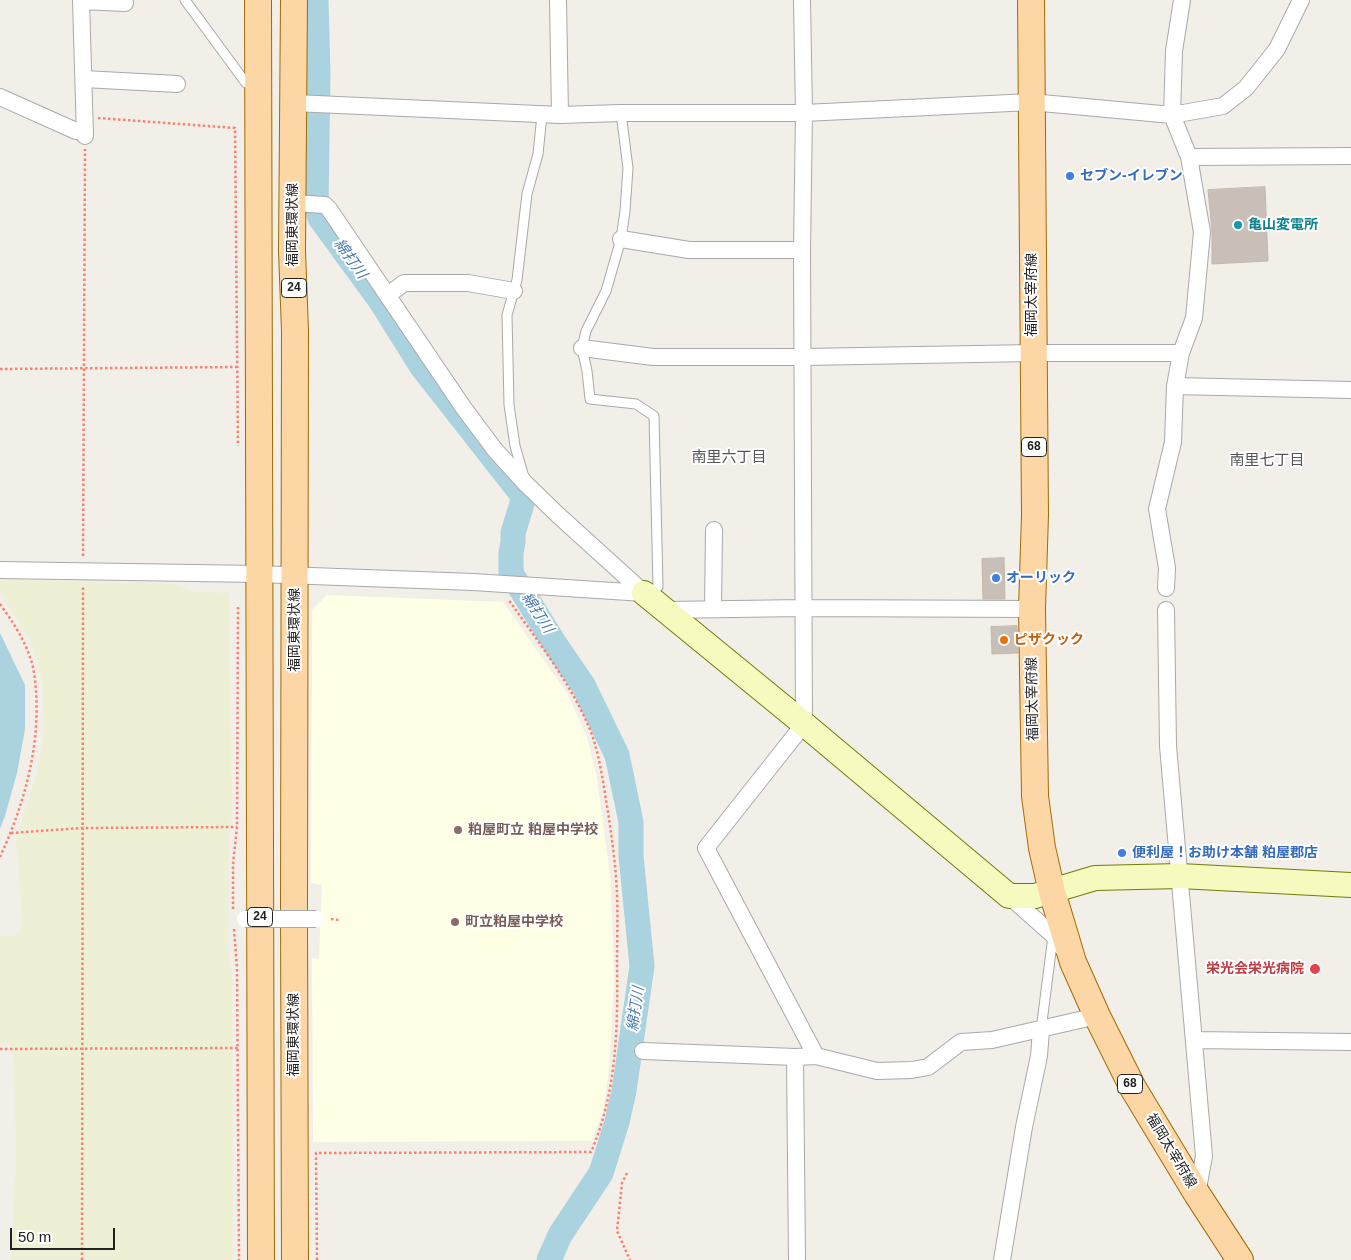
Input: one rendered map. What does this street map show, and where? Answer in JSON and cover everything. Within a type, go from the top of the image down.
[{"type":"main road","name":"24","points":[[258,0],[261,1260]]},
{"type":"main road","name":"福岡東環状線","points":[[294,0],[309,204],[292,250],[295,331],[294,1046],[296,1260]]},
{"type":"main road","name":"福岡太宰府線","points":[[1031,0],[1034,515],[1032,609],[1035,796],[1042,848],[1052,892],[1072,962],[1097,1016],[1132,1088],[1240,1260]]},
{"type":"street","points":[[558,0],[560,116]]},
{"type":"street","points":[[802,0],[804,113],[802,250],[804,724],[706,848],[816,1056]]},
{"type":"street","points":[[1182,0],[1174,51],[1172,115],[1188,157],[1202,232],[1194,318],[1181,354],[1176,386],[1173,442],[1157,509],[1167,568],[1168,746],[1204,1156],[1197,1194]]},
{"type":"street","points":[[302,104],[560,116],[804,113],[1031,102],[1172,115],[1223,106],[1246,88],[1277,48],[1301,0]]},
{"type":"street","points":[[0,98],[76,132],[85,128],[81,1],[124,3]]},
{"type":"street","points":[[84,78],[177,84]]},
{"type":"street","points":[[1188,157],[1351,156]]},
{"type":"street","points":[[309,204],[388,295],[463,408],[495,450],[526,484],[644,593],[1009,896],[1053,935],[1072,962]]},
{"type":"street","points":[[621,238],[689,250],[802,250]]},
{"type":"street","points":[[388,295],[404,283],[468,283],[514,291]]},
{"type":"street","points":[[582,348],[653,357],[803,357],[1033,353],[1181,354]]},
{"type":"street","points":[[1176,386],[1351,390]]},
{"type":"street","points":[[713,609],[714,530]]},
{"type":"street","points":[[0,570],[258,574],[507,584],[644,593]]},
{"type":"street","points":[[665,610],[803,608],[1032,609]]},
{"type":"street","points":[[1009,896],[1035,896],[1095,878],[1180,876],[1351,885]]},
{"type":"street","points":[[237,917],[316,919]]},
{"type":"street","points":[[643,1051],[795,1057],[816,1056],[877,1071],[912,1070],[928,1067],[961,1042],[992,1040],[1097,1016]]},
{"type":"street","points":[[1002,1260],[1024,1127],[1039,1056],[1041,1030]]},
{"type":"street","points":[[1194,1040],[1351,1042]]},
{"type":"street","points":[[795,1057],[797,1260]]},
{"type":"lane","points":[[185,0],[246,83]]},
{"type":"lane","points":[[621,114],[628,168],[621,238],[606,291],[586,331],[582,348],[590,399],[636,404],[654,416],[658,587],[644,593]]},
{"type":"lane","points":[[526,484],[515,446],[509,405],[506,314],[517,280],[527,194],[538,154],[542,115]]},
{"type":"lane","points":[[1041,1030],[1053,935]]},
{"type":"path","points":[[82,1260],[85,128],[236,128],[238,455]]},
{"type":"path","points":[[0,369],[237,368]]},
{"type":"path","points":[[317,1260],[316,1153],[591,1152],[600,1131],[614,1068],[618,1022],[617,895],[612,842],[601,768],[589,728],[565,682],[505,594],[507,584]]},
{"type":"path","points":[[0,604],[21,633],[31,659],[37,710],[36,736],[26,786],[11,833],[0,857]]},
{"type":"path","points":[[238,607],[237,827],[233,864],[237,917],[234,938],[237,968],[239,1260]]},
{"type":"path","points":[[11,833],[82,828],[237,827]]},
{"type":"path","points":[[0,1050],[238,1048]]},
{"type":"path","points":[[627,1173],[622,1183],[617,1231],[630,1260]]},
{"type":"shaded area","points":[[2,579],[175,584],[194,592],[229,593],[232,816],[229,837],[228,944],[232,975],[233,1260],[11,1260],[16,1160],[14,1058],[9,1044],[0,1044],[0,937],[16,935],[23,924],[16,840],[37,771],[44,732],[42,681],[30,640],[0,592],[0,581]]},
{"type":"shaded area","name":"粕屋町立 粕屋中学校","points":[[327,595],[503,602],[567,693],[587,737],[597,778],[611,883],[614,982],[609,1069],[603,1111],[592,1141],[313,1142],[312,958],[319,959],[322,885],[311,883],[312,610]]},
{"type":"water","points":[[0,633],[25,685],[25,729],[17,773],[0,829]]},
{"type":"building","name":"亀山変電所","points":[[1265,187],[1268,261],[1212,264],[1212,231],[1208,190]]},
{"type":"building","points":[[1004,558],[1005,599],[983,599],[982,559]]},
{"type":"building","points":[[1017,626],[1018,653],[992,654],[991,627]]},
{"type":"waterway","name":"綿打川","points":[[316,0],[318,75],[316,203],[320,218],[382,303],[422,367],[524,497],[513,533],[511,573],[583,685],[617,755],[631,822],[631,856],[642,966],[624,1091],[617,1122],[601,1173],[560,1235],[549,1260]]},
{"type":"place","name":"セブン-イレブン","points":[[1070,176]]},
{"type":"place","name":"亀山変電所","points":[[1238,225]]},
{"type":"place","name":"オーリック","points":[[996,578]]},
{"type":"place","name":"ピザクック","points":[[1004,640]]},
{"type":"place","name":"粕屋町立 粕屋中学校","points":[[458,830]]},
{"type":"place","name":"便利屋！お助け本舗 粕屋郡店","points":[[1122,853]]},
{"type":"place","name":"町立粕屋中学校","points":[[455,922]]},
{"type":"place","name":"栄光会栄光病院","points":[[1315,969]]},
{"type":"district","name":"南里六丁目","points":[[729,458]]},
{"type":"district","name":"南里七丁目","points":[[1267,461]]}]
